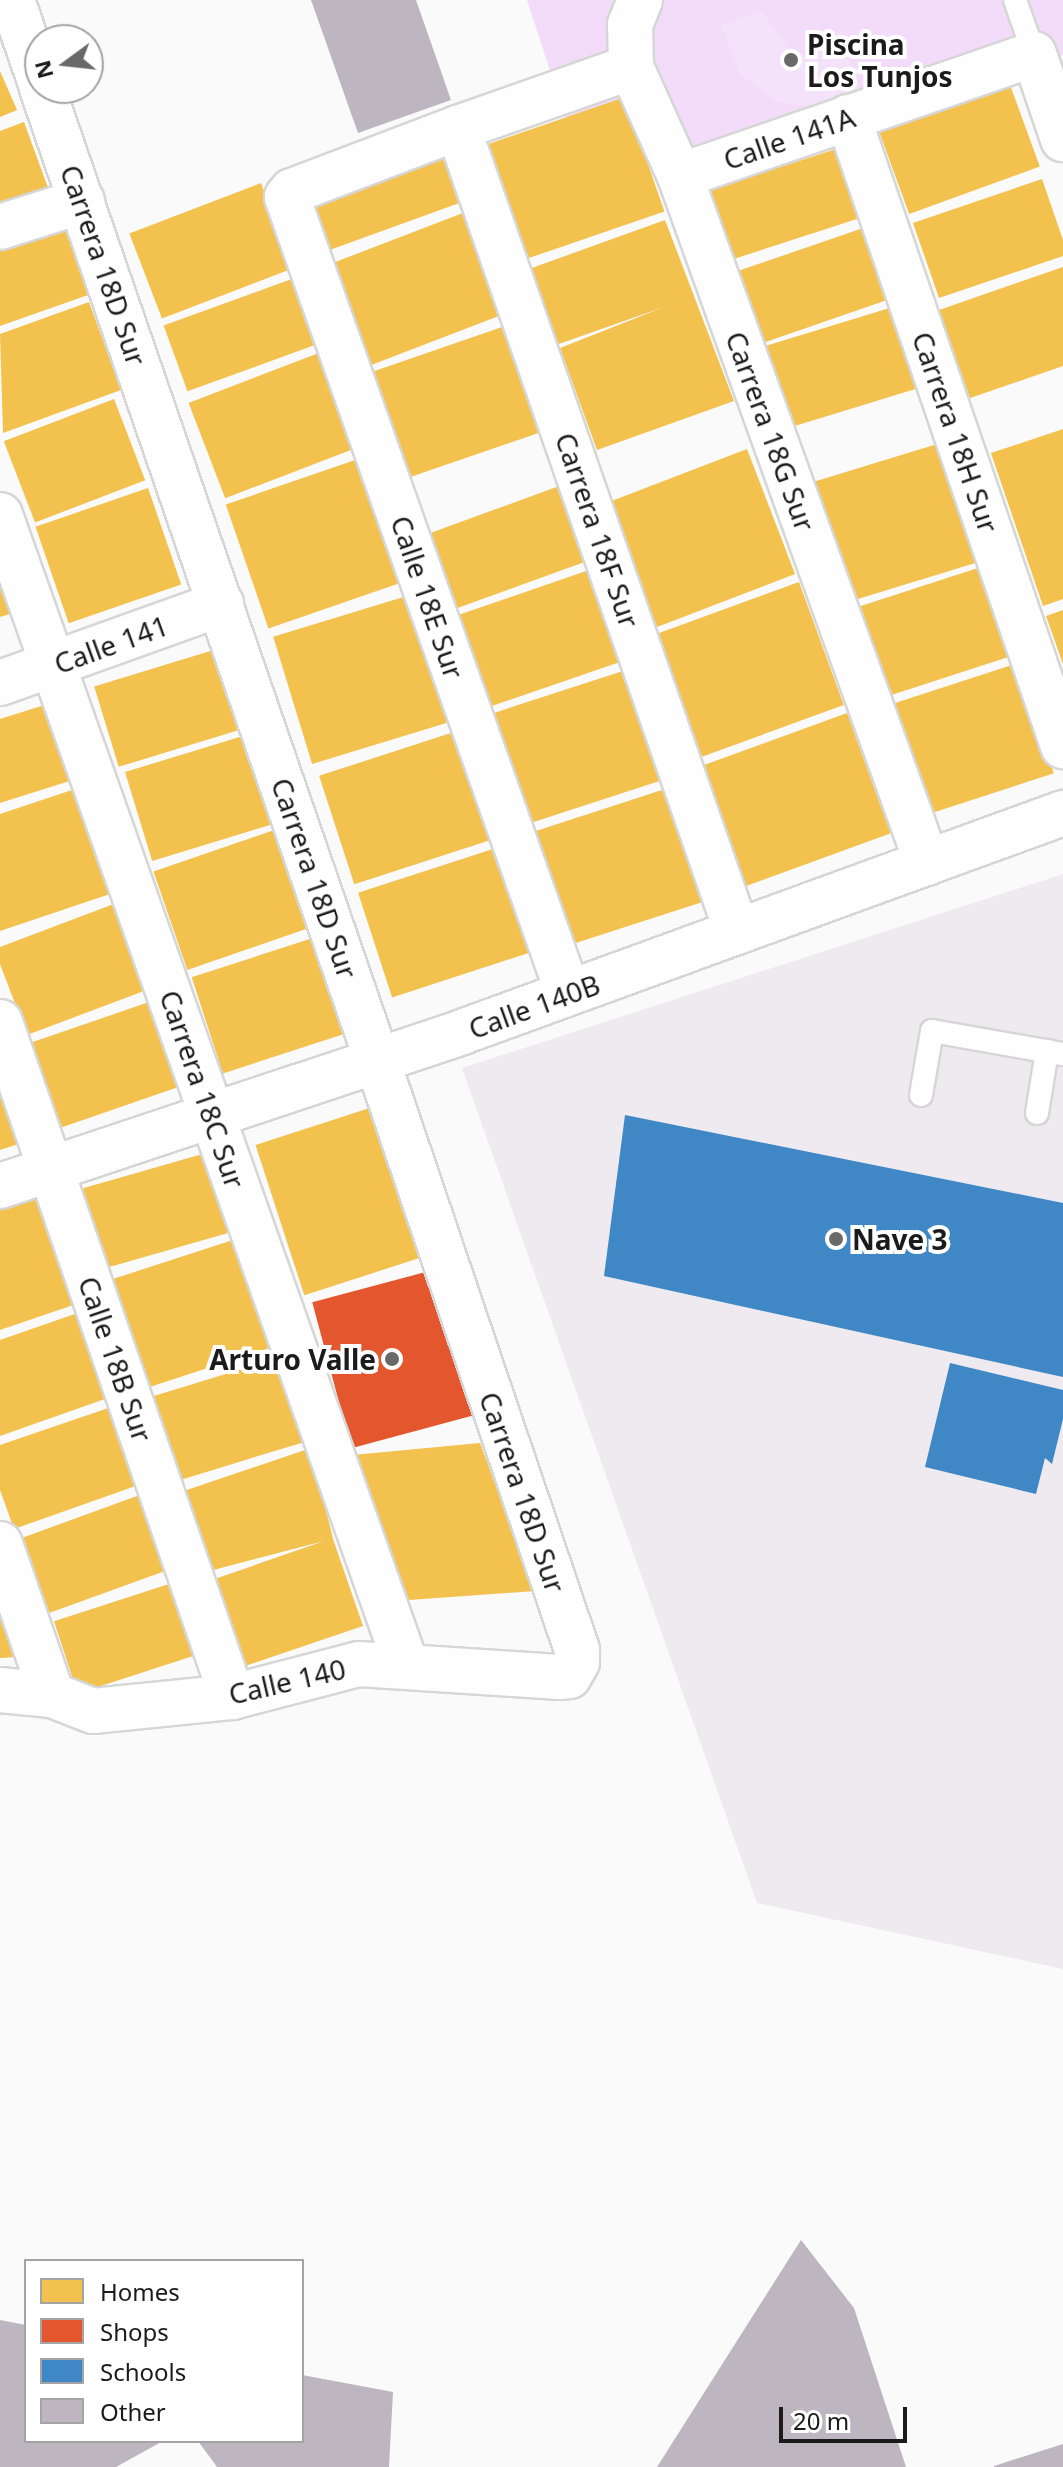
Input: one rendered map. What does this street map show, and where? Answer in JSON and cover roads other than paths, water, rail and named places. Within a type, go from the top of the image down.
[{"type":"street","points":[[12,0],[24,35]]},
{"type":"street","name":"Carrera 18G Sur","points":[[640,0],[630,25],[631,67],[680,176],[927,863]]},
{"type":"street","points":[[1034,54],[1063,139]]},
{"type":"street","name":"Calle 141A","points":[[680,176],[1034,54]]},
{"type":"street","points":[[458,128],[631,67]]},
{"type":"street","name":"Carrera 18D Sur","points":[[48,104],[577,1650],[574,1670]]},
{"type":"street","name":"Carrera 18H Sur","points":[[848,117],[1063,746]]},
{"type":"street","name":"Calle 18E Sur","points":[[458,128],[292,191],[288,194],[288,201],[568,993]]},
{"type":"street","name":"Carrera 18F Sur","points":[[458,128],[737,932]]},
{"type":"street","points":[[0,227],[82,201]]},
{"type":"street","name":"Carrera 18C Sur","points":[[0,515],[406,1665]]},
{"type":"street","name":"Calle 141","points":[[0,683],[221,604]]},
{"type":"street","name":"Calle 140B","points":[[0,1186],[568,993],[1063,813]]},
{"type":"street","name":"Calle 18B Sur","points":[[0,1022],[232,1697]]},
{"type":"street","points":[[0,1544],[52,1695]]},
{"type":"street","name":"Calle 140","points":[[0,1690],[52,1695],[93,1711],[232,1697],[359,1664],[560,1677],[569,1676],[574,1670]]},
{"type":"lane","points":[[1015,0],[1034,54]]},
{"type":"lane","points":[[921,1095],[932,1031],[1055,1052],[1037,1113]]},
{"type":"place","name":"Piscina Los Tunjos","points":[[791,60]]},
{"type":"place","name":"Nave 3","points":[[836,1239]]},
{"type":"place","name":"Arturo Valle","points":[[392,1359]]}]
